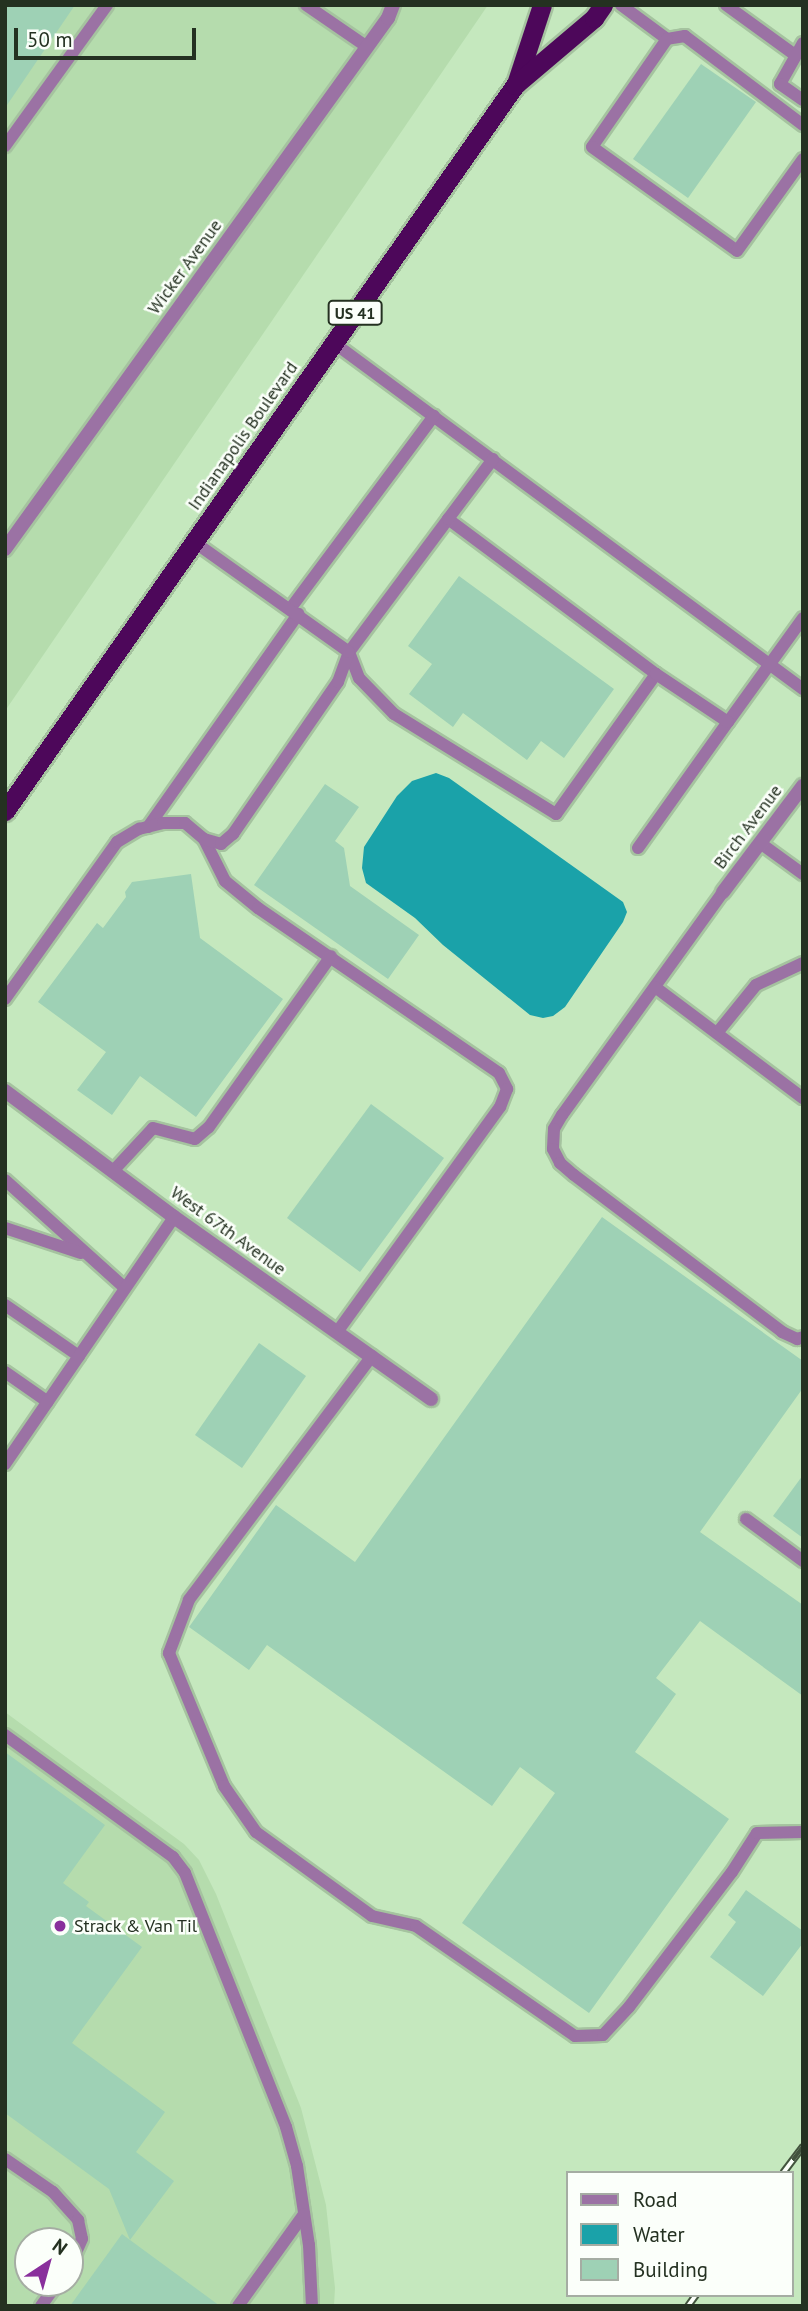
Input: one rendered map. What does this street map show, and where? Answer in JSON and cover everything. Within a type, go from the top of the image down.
[{"type":"highway","name":"Indianapolis Boulevard","points":[[515,85],[542,5]]},
{"type":"highway","name":"Indianapolis Boulevard","points":[[5,811],[515,85],[594,18],[603,5]]},
{"type":"street","name":"Wicker Avenue","points":[[5,549],[388,18],[393,5]]},
{"type":"street","name":"Birch Avenue","points":[[723,892],[803,786]]},
{"type":"street","name":"West 67th Avenue","points":[[5,1091],[174,1217],[430,1399]]},
{"type":"lane","points":[[5,146],[107,5]]},
{"type":"lane","points":[[306,5],[367,47]]},
{"type":"lane","points":[[621,5],[667,39]]},
{"type":"lane","points":[[726,5],[795,55]]},
{"type":"lane","points":[[803,125],[685,36],[667,39],[592,147],[737,251],[803,159]]},
{"type":"lane","points":[[803,43],[780,84],[803,100]]},
{"type":"lane","points":[[334,343],[803,689]]},
{"type":"lane","points":[[148,827],[294,612],[434,416]]},
{"type":"lane","points":[[5,999],[117,842],[163,823],[185,824],[204,839],[221,844],[233,834],[338,682],[349,652],[493,459]]},
{"type":"lane","points":[[448,519],[656,674],[728,722]]},
{"type":"lane","points":[[194,542],[349,652],[359,678],[394,714],[556,814],[656,674]]},
{"type":"lane","points":[[638,848],[803,618]]},
{"type":"lane","points":[[204,839],[225,881],[258,908],[499,1073],[507,1089],[499,1107],[337,1332]]},
{"type":"lane","points":[[760,843],[803,874]]},
{"type":"lane","points":[[723,892],[562,1115],[554,1129],[553,1149],[560,1163],[782,1332],[797,1339],[803,1337]]},
{"type":"lane","points":[[114,1170],[153,1128],[195,1139],[209,1127],[331,956]]},
{"type":"lane","points":[[717,1033],[756,985],[803,963]]},
{"type":"lane","points":[[654,987],[803,1098]]},
{"type":"lane","points":[[5,1180],[84,1254],[125,1287]]},
{"type":"lane","points":[[5,1464],[174,1217]]},
{"type":"lane","points":[[5,1228],[84,1254]]},
{"type":"lane","points":[[5,1305],[79,1356]]},
{"type":"lane","points":[[372,1356],[189,1600],[169,1653],[224,1786],[257,1832],[372,1916],[416,1926],[575,2036],[603,2035],[629,2007],[732,1872],[757,1833],[803,1832]]},
{"type":"lane","points":[[5,1372],[48,1402]]},
{"type":"lane","points":[[746,1518],[803,1561]]},
{"type":"lane","points":[[5,1735],[173,1857],[185,1873],[286,2127],[304,2214],[312,2306]]},
{"type":"lane","points":[[5,2159],[53,2192],[78,2220],[79,2227]]},
{"type":"lane","points":[[238,2306],[304,2214]]},
{"type":"shaded area","points":[[5,5],[488,5],[5,711]]},
{"type":"shaded area","points":[[5,1712],[184,1844],[199,1860],[216,1894],[301,2108],[326,2205],[335,2288],[334,2306],[5,2306]]},
{"type":"water","points":[[436,773],[449,778],[623,902],[627,912],[623,922],[565,1007],[553,1016],[543,1018],[530,1015],[443,945],[415,918],[366,883],[362,868],[364,847],[397,796],[412,781]]},
{"type":"building","points":[[5,5],[75,5],[5,108]]},
{"type":"building","points":[[701,64],[756,102],[688,198],[633,159]]},
{"type":"building","points":[[459,576],[614,689],[564,758],[541,741],[527,760],[463,713],[453,727],[409,694],[432,664],[408,646]]},
{"type":"building","points":[[325,784],[359,807],[335,841],[344,848],[350,886],[419,935],[388,979],[254,885]]},
{"type":"building","points":[[191,874],[200,938],[283,999],[196,1117],[140,1076],[112,1115],[77,1090],[106,1052],[38,1002],[97,923],[103,928],[126,897],[125,892],[132,882]]},
{"type":"building","points":[[371,1104],[444,1158],[360,1272],[287,1218]]},
{"type":"building","points":[[602,1217],[803,1361],[803,1388],[700,1532],[803,1605],[803,1696],[700,1621],[656,1678],[676,1694],[635,1752],[729,1819],[589,2013],[462,1923],[555,1793],[520,1767],[492,1806],[267,1645],[249,1670],[189,1627],[276,1505],[355,1562]]},
{"type":"building","points":[[259,1343],[306,1376],[242,1468],[195,1435]]},
{"type":"building","points":[[803,1475],[803,1538],[773,1516]]},
{"type":"building","name":"Strack & Van Til","points":[[5,1752],[105,1825],[63,1883],[89,1902],[86,1906],[142,1947],[72,2043],[165,2112],[136,2152],[174,2181],[130,2240],[109,2189],[5,2113]]},
{"type":"building","points":[[746,1890],[803,1931],[803,1943],[763,1996],[710,1957],[736,1922],[728,1915]]},
{"type":"building","points":[[122,2234],[220,2306],[70,2306],[76,2297],[84,2297],[84,2287]]},
{"type":"railway","points":[[784,2171],[803,2146]]},
{"type":"railway","points":[[688,2306],[695,2297]]},
{"type":"place","name":"Strack & Van Til","points":[[60,1926]]}]
